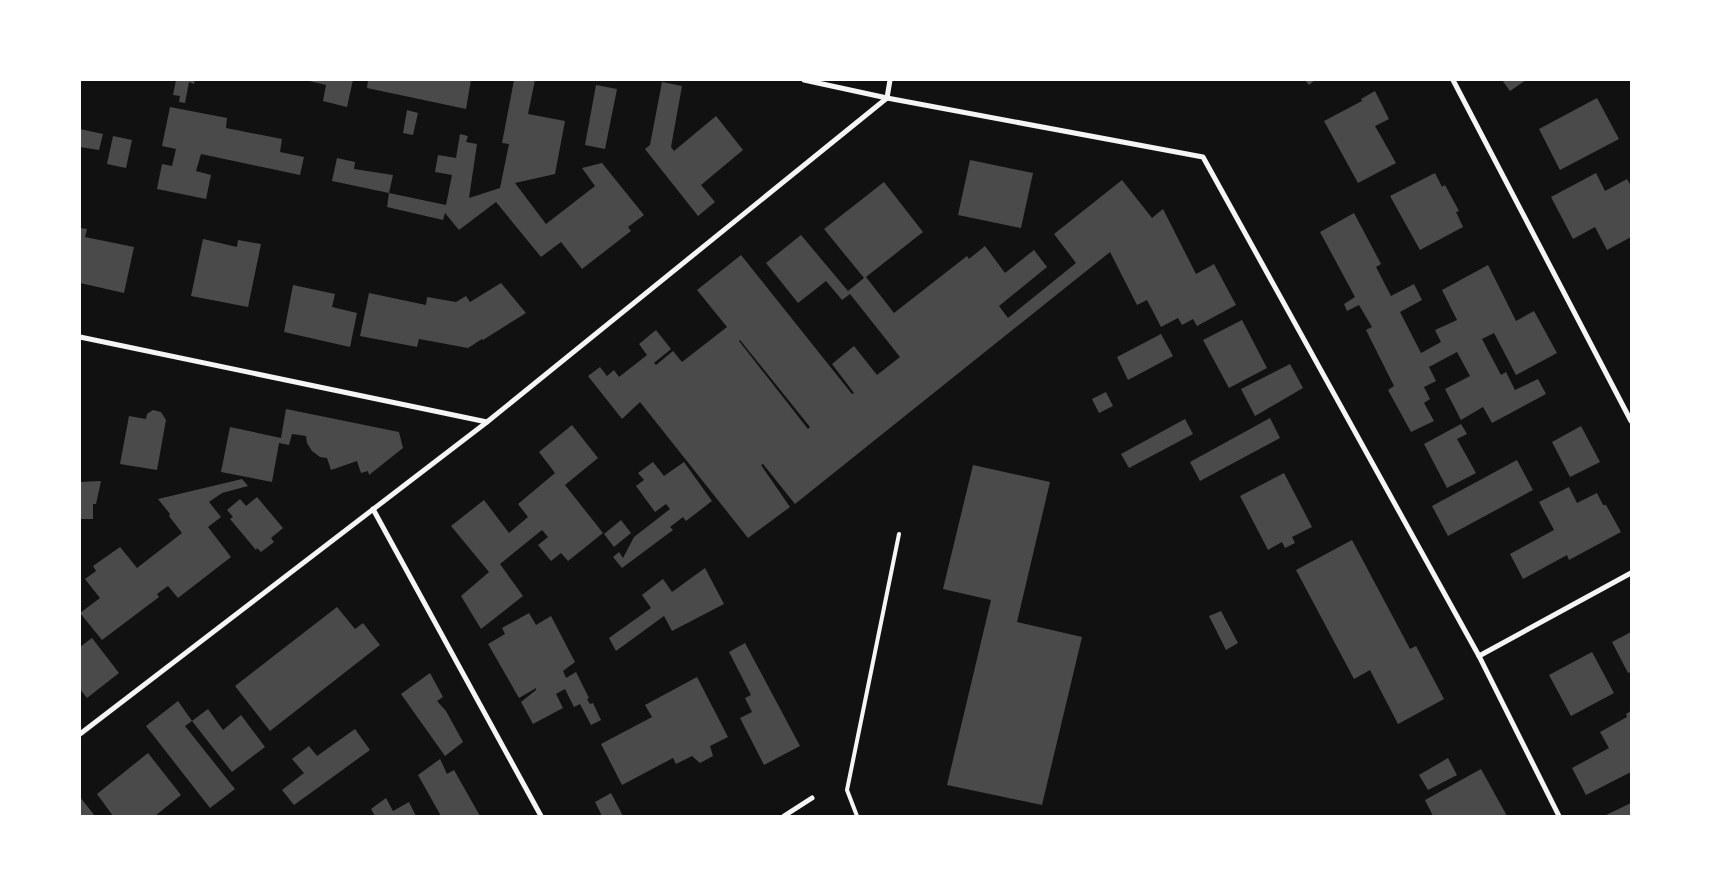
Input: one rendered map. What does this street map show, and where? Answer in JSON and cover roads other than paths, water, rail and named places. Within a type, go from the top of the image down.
[{"type":"street","points":[[804,80],[887,98],[1203,157],[1479,656],[1559,816]]},
{"type":"street","points":[[80,734],[487,422],[887,98],[890,80]]},
{"type":"street","points":[[1453,80],[1631,421]]},
{"type":"street","points":[[80,338],[487,422]]},
{"type":"street","points":[[373,509],[541,816]]},
{"type":"street","points":[[1479,656],[1631,573]]},
{"type":"street","points":[[784,816],[812,798]]},
{"type":"lane","points":[[857,816],[847,790],[899,534]]}]
